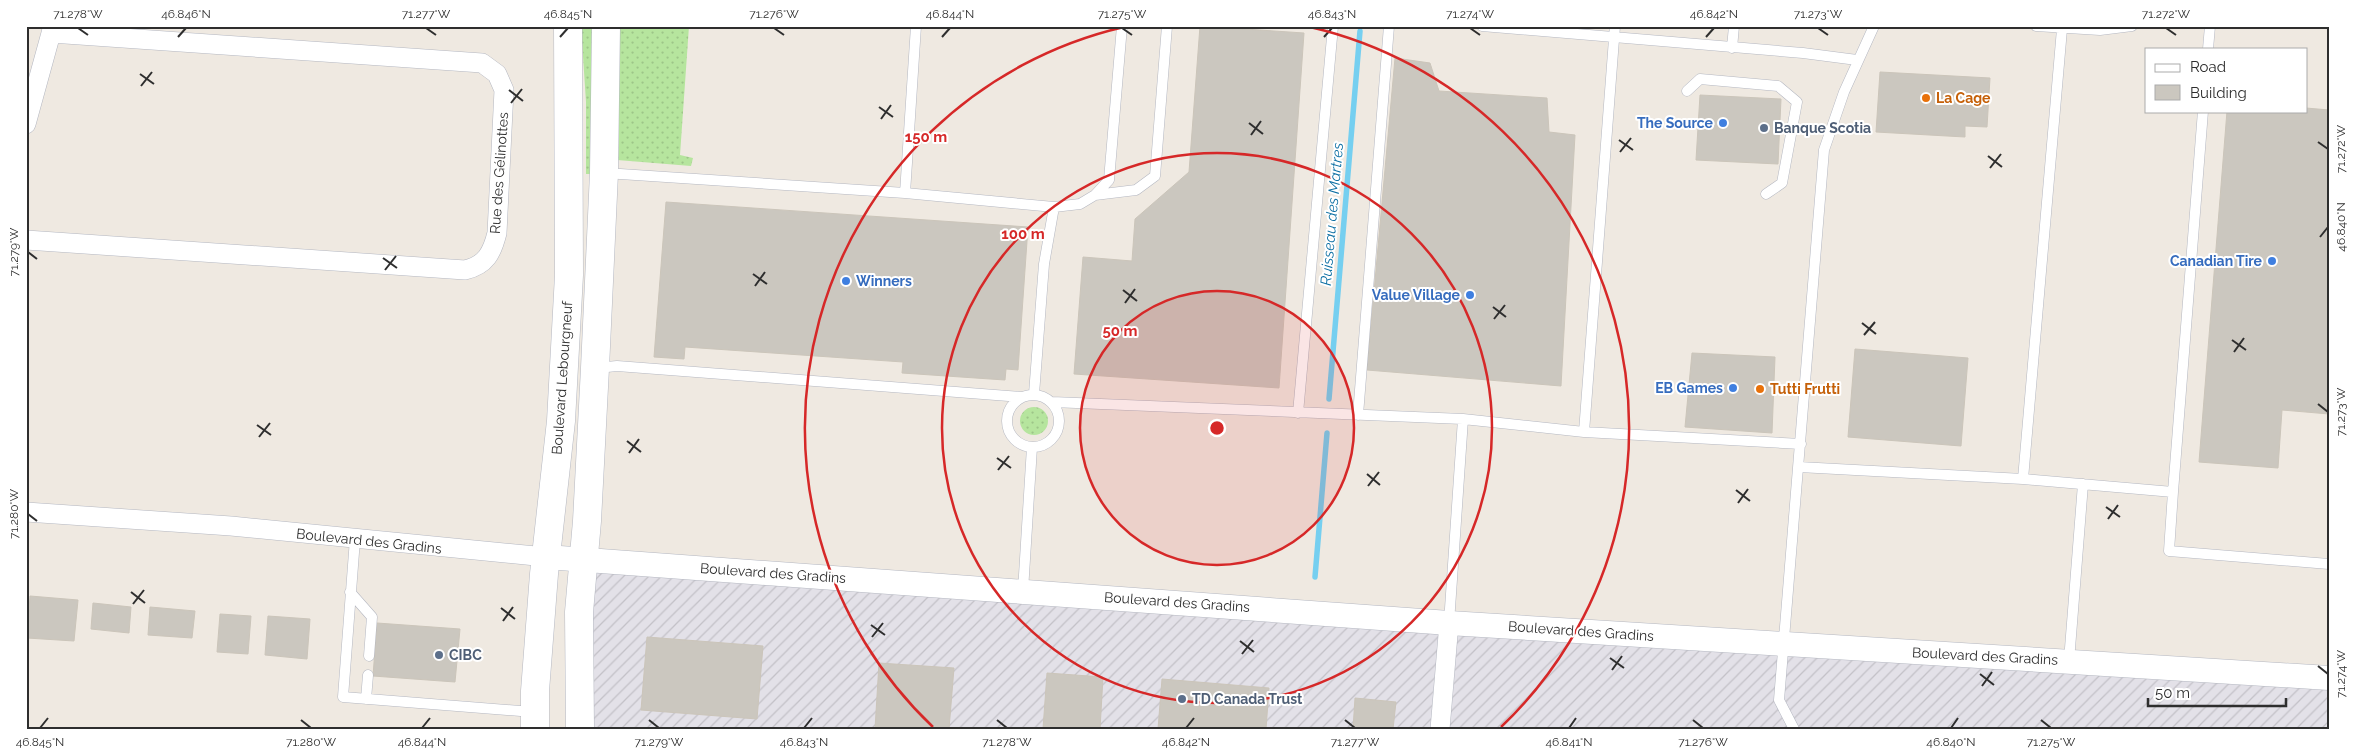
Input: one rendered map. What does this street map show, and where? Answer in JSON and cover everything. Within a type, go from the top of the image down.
[{"type":"main road","name":"Boulevard Lebourgneuf","points":[[535,721],[546,557],[561,421],[569,274],[568,26]]},
{"type":"main road","points":[[580,729],[578,625],[582,560],[587,521],[595,368],[604,173],[606,26]]},
{"type":"street","points":[[26,124],[52,30]]},
{"type":"street","name":"Rue des Gélinottes","points":[[26,240],[465,270],[476,267],[486,260],[493,247],[497,233],[504,90],[497,74],[482,63],[52,30]]},
{"type":"street","name":"Boulevard des Gradins","points":[[26,512],[231,526],[582,560],[1449,623],[2329,678]]},
{"type":"street","points":[[1440,729],[1449,623]]},
{"type":"lane","points":[[905,193],[916,26]]},
{"type":"lane","points":[[604,173],[905,193],[1054,207],[1080,204],[1095,195],[1109,180],[1122,26]]},
{"type":"lane","points":[[1095,195],[1136,190],[1155,176],[1167,26]]},
{"type":"lane","points":[[1298,412],[1333,26]]},
{"type":"lane","points":[[1358,415],[1390,26]]},
{"type":"lane","points":[[1482,26],[1857,60]]},
{"type":"lane","points":[[1584,432],[1603,204],[1615,26]]},
{"type":"lane","points":[[1732,48],[1734,26]]},
{"type":"lane","points":[[1794,729],[1779,700],[1824,150],[1857,60],[1874,26]]},
{"type":"lane","points":[[2036,26],[2100,30],[2132,26]]},
{"type":"lane","points":[[2208,48],[2210,26]]},
{"type":"lane","points":[[2023,480],[2062,29]]},
{"type":"lane","points":[[1687,91],[1700,79],[1778,86],[1797,102],[1782,183],[1766,194]]},
{"type":"lane","points":[[2204,112],[2169,551],[2329,564]]},
{"type":"lane","points":[[1034,394],[1044,264],[1054,207]]},
{"type":"lane","points":[[595,368],[618,366],[1022,397],[1034,394],[1043,395],[1052,402],[1060,418],[1059,428],[1053,438],[1046,444],[1032,447],[1019,444],[1014,440],[1007,423],[1008,414],[1012,406],[1022,397]]},
{"type":"lane","points":[[1052,402],[1462,420],[1584,432],[1801,444]]},
{"type":"lane","points":[[1449,623],[1462,420]]},
{"type":"lane","points":[[1023,591],[1032,447]]},
{"type":"lane","points":[[1799,467],[2084,484],[2173,492]]},
{"type":"lane","points":[[2069,661],[2084,484]]},
{"type":"lane","points":[[355,539],[343,697],[535,721]]},
{"type":"lane","points":[[350,592],[372,617],[370,656]]},
{"type":"lane","points":[[366,699],[368,675]]},
{"type":"shaded area","points":[[583,560],[2329,678],[2329,729],[580,729]]},
{"type":"green space","points":[[581,26],[593,26],[592,174],[586,174],[586,102]]},
{"type":"green space","points":[[619,26],[689,26],[680,155],[693,158],[691,166],[617,160]]},
{"type":"green space","points":[[1034,407],[1044,411],[1048,421],[1044,431],[1034,435],[1024,431],[1020,421],[1024,411]]},
{"type":"building","points":[[1200,26],[1304,33],[1279,388],[1074,374],[1083,257],[1132,261],[1135,219],[1189,172]]},
{"type":"building","points":[[1395,58],[1430,63],[1439,91],[1547,98],[1549,132],[1575,135],[1561,386],[1367,370]]},
{"type":"building","points":[[1880,72],[1990,78],[1987,127],[1965,126],[1965,137],[1876,132]]},
{"type":"building","points":[[1700,95],[1781,99],[1778,164],[1696,160]]},
{"type":"building","name":"Canadian Tire","points":[[2308,108],[2329,110],[2329,414],[2282,410],[2278,468],[2199,462],[2227,112],[2308,112]]},
{"type":"building","points":[[666,202],[1028,227],[1018,370],[1006,369],[1005,380],[902,373],[903,362],[685,347],[684,359],[654,357]]},
{"type":"building","points":[[1855,349],[1968,358],[1961,446],[1848,437]]},
{"type":"building","points":[[1692,353],[1775,357],[1772,433],[1685,427]]},
{"type":"building","points":[[30,596],[78,600],[74,641],[27,638]]},
{"type":"building","points":[[93,603],[131,607],[129,633],[91,629]]},
{"type":"building","points":[[150,607],[195,611],[192,638],[148,635]]},
{"type":"building","points":[[220,614],[251,616],[248,654],[217,652]]},
{"type":"building","points":[[268,616],[310,619],[307,659],[265,655]]},
{"type":"building","points":[[377,623],[460,629],[455,682],[373,676]]},
{"type":"building","points":[[647,637],[763,646],[757,719],[641,710]]},
{"type":"building","points":[[879,663],[954,668],[949,729],[875,729]]},
{"type":"building","points":[[1047,673],[1103,677],[1100,729],[1043,729]]},
{"type":"building","points":[[1162,679],[1269,688],[1266,729],[1158,729]]},
{"type":"building","points":[[1355,698],[1396,702],[1393,729],[1353,729]]},
{"type":"waterway","name":"Ruisseau des Martres","points":[[1329,399],[1360,31]]},
{"type":"waterway","name":"Ruisseau des Martres","points":[[1315,577],[1327,433]]},
{"type":"place","name":"La Cage","points":[[1926,98]]},
{"type":"place","name":"The Source","points":[[1723,123]]},
{"type":"place","name":"Banque Scotia","points":[[1764,128]]},
{"type":"place","name":"Canadian Tire","points":[[2272,261]]},
{"type":"place","name":"Winners","points":[[846,281]]},
{"type":"place","name":"Value Village","points":[[1470,295]]},
{"type":"place","name":"EB Games","points":[[1733,388]]},
{"type":"place","name":"Tutti Frutti","points":[[1760,389]]},
{"type":"place","name":"CIBC","points":[[439,655]]},
{"type":"place","name":"TD Canada Trust","points":[[1182,699]]}]
